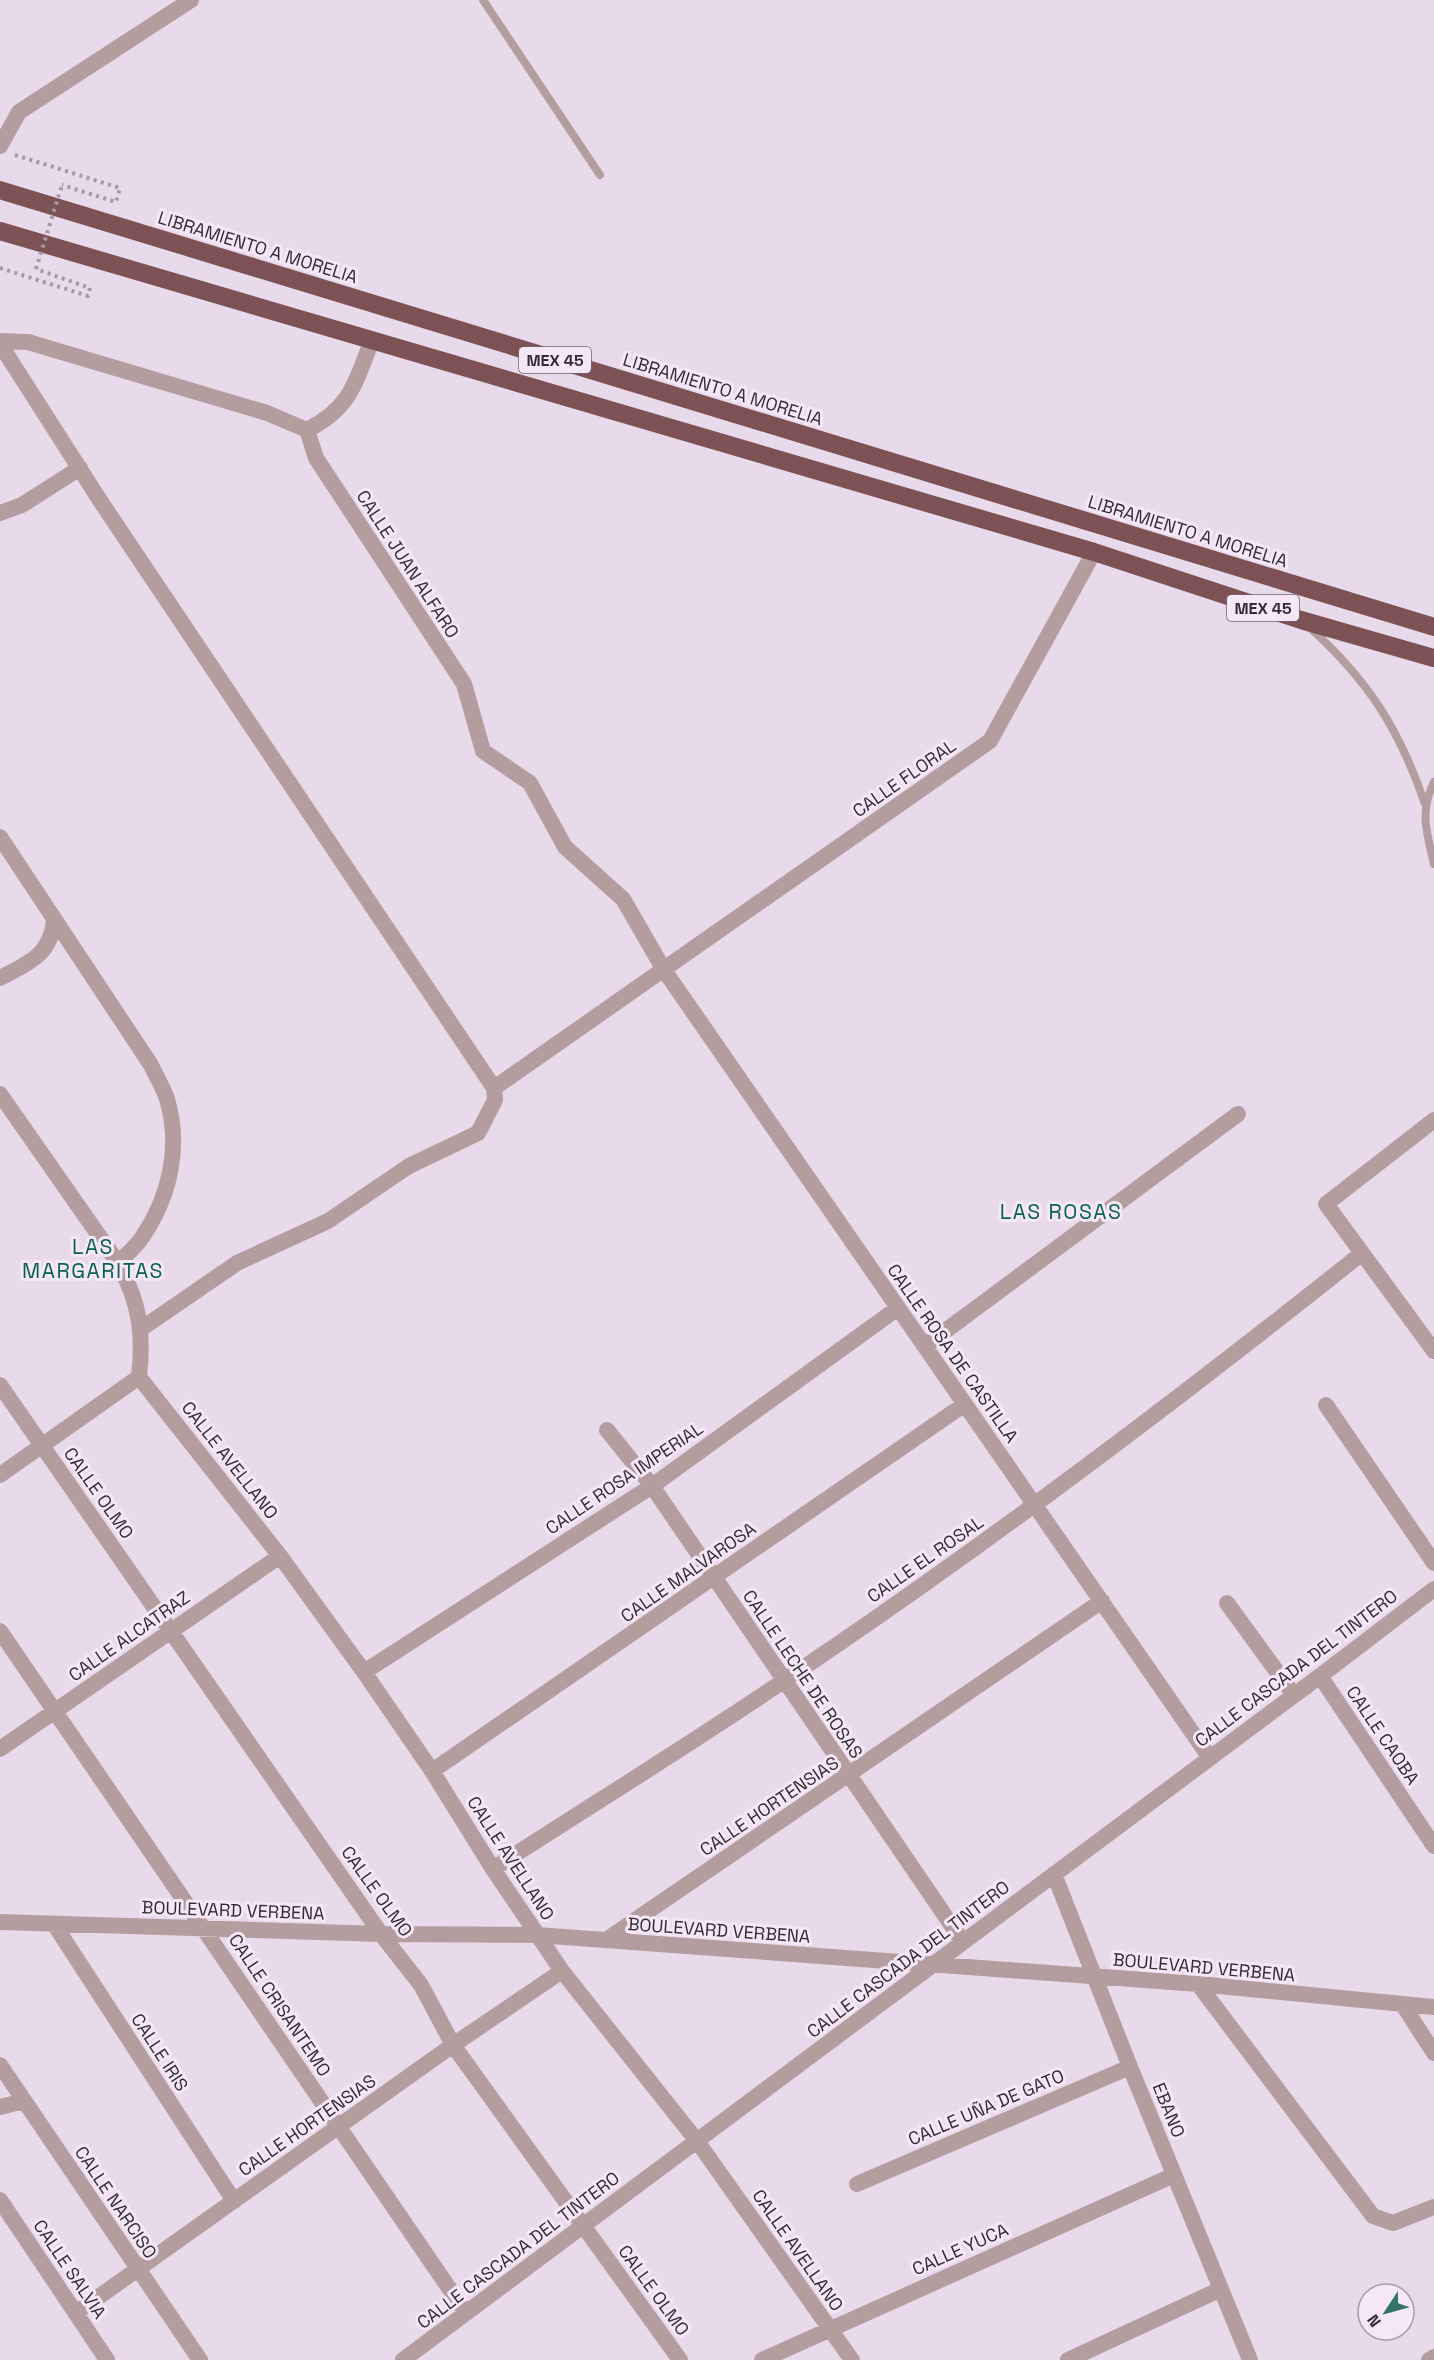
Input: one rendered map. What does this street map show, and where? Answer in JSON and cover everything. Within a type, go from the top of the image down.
[{"type":"highway","name":"LIBRAMIENTO A MORELIA","points":[[0,190],[1434,627]]},
{"type":"highway","name":"MEX 45","points":[[0,231],[1094,552],[1301,620],[1434,658]]},
{"type":"street","points":[[0,124],[191,0]]},
{"type":"street","points":[[5,150],[19,112]]},
{"type":"street","points":[[0,343],[28,342],[40,345],[267,413],[307,430],[325,421],[352,391],[372,340]]},
{"type":"street","points":[[0,343],[101,502],[494,1088],[495,1100],[478,1133],[409,1166],[328,1221],[237,1263],[141,1329]]},
{"type":"street","name":"CALLE JUAN ALFARO","points":[[307,430],[316,458],[464,684],[483,752],[530,783],[565,847],[623,899],[664,970]]},
{"type":"street","points":[[0,513],[22,505],[80,468]]},
{"type":"street","name":"CALLE FLORAL","points":[[494,1088],[990,741],[1094,552]]},
{"type":"street","points":[[0,837],[152,1065],[166,1099],[173,1135],[171,1171],[161,1207],[142,1238],[118,1263]]},
{"type":"street","points":[[0,978],[36,958],[46,949],[53,937],[54,921]]},
{"type":"street","name":"CALLE ROSA DE CASTILLA","points":[[664,970],[1210,1758]]},
{"type":"street","points":[[0,1094],[118,1263],[133,1295],[141,1329],[139,1377],[0,1475]]},
{"type":"street","points":[[925,1346],[1238,1114]]},
{"type":"street","points":[[1434,1120],[1326,1204],[1434,1351]]},
{"type":"street","name":"CALLE EL ROSAL","points":[[493,1869],[784,1681],[1035,1505],[1145,1423],[1361,1254]]},
{"type":"street","name":"CALLE ROSA IMPERIAL","points":[[364,1672],[652,1486],[898,1308]]},
{"type":"street","name":"CALLE AVELLANO","points":[[139,1377],[280,1556],[432,1771],[493,1869],[562,1971],[697,2141],[852,2360]]},
{"type":"street","name":"CALLE OLMO","points":[[0,1385],[173,1630],[381,1934],[421,1985],[453,2045],[680,2360]]},
{"type":"street","name":"CALLE MALVAROSA","points":[[432,1771],[965,1404]]},
{"type":"street","points":[[1326,1405],[1434,1563]]},
{"type":"street","name":"CALLE LECHE DE ROSAS","points":[[607,1430],[652,1486],[963,1942]]},
{"type":"street","name":"CALLE ALCATRAZ","points":[[0,1749],[280,1556]]},
{"type":"street","name":"CALLE CASCADA DEL TINTERO","points":[[403,2360],[1320,1676],[1434,1588]]},
{"type":"street","name":"CALLE HORTENSIAS","points":[[606,1940],[1102,1601]]},
{"type":"street","points":[[1227,1603],[1294,1695]]},
{"type":"street","name":"CALLE CRISANTEMO","points":[[0,1631],[466,2313]]},
{"type":"street","name":"CALLE CAOBA","points":[[1320,1676],[1434,1846]]},
{"type":"street","name":"EBANO","points":[[1054,1874],[1250,2360]]},
{"type":"street","name":"BOULEVARD VERBENA","points":[[0,1923],[381,1934],[537,1935],[1198,1984],[1434,2007]]},
{"type":"street","name":"CALLE IRIS","points":[[54,1924],[234,2201]]},
{"type":"street","name":"CALLE HORTENSIAS","points":[[76,2313],[453,2045],[562,1971]]},
{"type":"street","points":[[1198,1984],[1372,2216],[1393,2223],[1434,2206]]},
{"type":"street","points":[[1403,2004],[1434,2053]]},
{"type":"street","name":"CALLE NARCISO","points":[[0,2065],[200,2360]]},
{"type":"street","name":"CALLE UÑA DE GATO","points":[[858,2184],[1130,2067]]},
{"type":"street","points":[[0,2107],[24,2101]]},
{"type":"street","name":"CALLE YUCA","points":[[762,2360],[1174,2175]]},
{"type":"street","name":"CALLE SALVIA","points":[[0,2200],[107,2360]]},
{"type":"street","points":[[1068,2360],[1221,2289]]},
{"type":"street","points":[[1429,2360],[1434,2357]]},
{"type":"lane","points":[[483,0],[600,175]]},
{"type":"lane","points":[[1301,620],[1335,650],[1365,684],[1390,721],[1410,761],[1425,804]]},
{"type":"lane","points":[[1434,782],[1425,804],[1424,817],[1434,864]]},
{"type":"path","points":[[0,268],[88,296],[90,288],[36,269],[62,185],[116,202],[120,188],[5,150]]},
{"type":"district","name":"LAS ROSAS","points":[[1061,1211]]},
{"type":"district","name":"LAS MARGARITAS","points":[[93,1258]]}]
